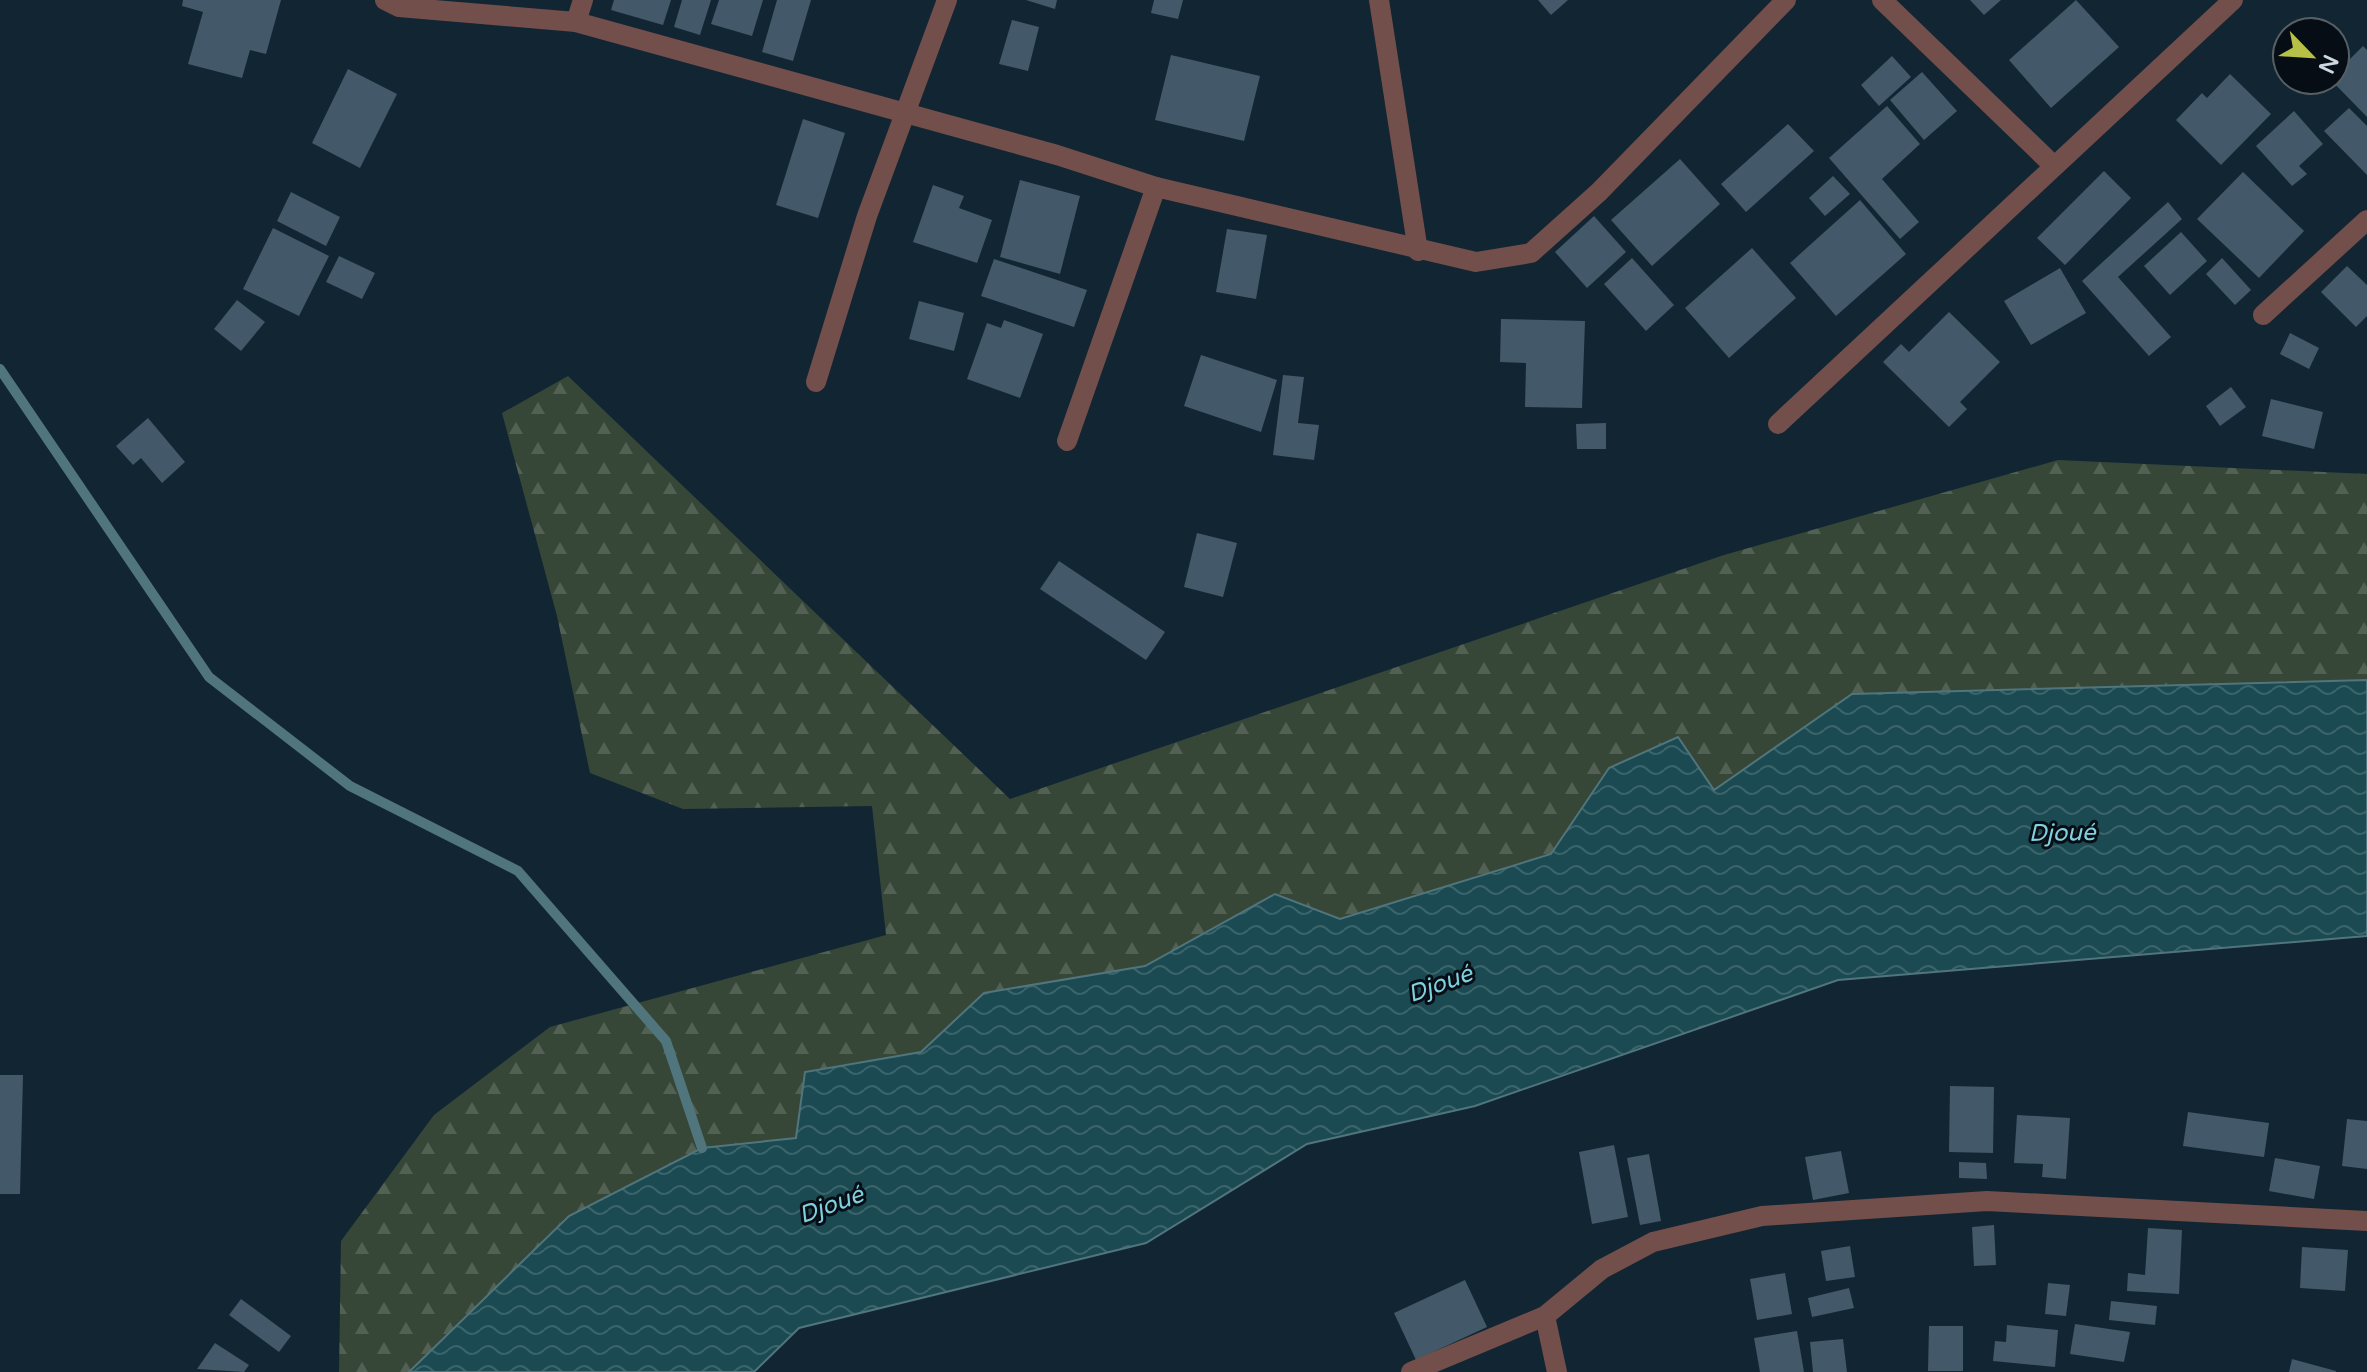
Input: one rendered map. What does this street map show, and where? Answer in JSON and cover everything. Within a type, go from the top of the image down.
[{"type":"street","points":[[385,0],[399,7],[576,22],[1057,155],[1156,187],[1418,251],[1476,262],[1531,253],[1599,192],[1786,0]]},
{"type":"street","points":[[576,22],[583,0]]},
{"type":"street","points":[[816,382],[904,113],[947,0]]},
{"type":"street","points":[[1379,0],[1418,251]]},
{"type":"street","points":[[1882,0],[2054,166]]},
{"type":"street","points":[[1778,424],[2233,0]]},
{"type":"street","points":[[1067,441],[1156,187]]},
{"type":"street","points":[[2263,315],[2367,220]]},
{"type":"street","points":[[1411,1372],[1545,1316],[1602,1269],[1653,1242],[1762,1216],[1987,1201],[2367,1221]]},
{"type":"street","points":[[1545,1316],[1557,1372]]},
{"type":"green space","points":[[568,376],[1010,799],[1724,555],[2058,460],[2367,474],[2367,680],[1852,694],[1714,790],[1679,738],[1609,768],[1551,854],[1339,919],[1275,894],[1145,966],[984,993],[921,1052],[805,1072],[796,1138],[702,1148],[569,1216],[409,1372],[339,1372],[341,1241],[434,1115],[550,1027],[886,935],[872,806],[683,809],[590,773],[557,616],[502,413]]},
{"type":"water","name":"Djoué","points":[[2367,680],[2367,936],[1838,980],[1475,1106],[1307,1144],[1146,1243],[799,1328],[754,1372],[409,1372],[569,1216],[702,1148],[796,1138],[805,1072],[921,1052],[984,993],[1145,966],[1275,894],[1340,919],[1551,854],[1609,768],[1678,737],[1714,790],[1852,694]]},
{"type":"building","points":[[183,0],[281,0],[266,54],[250,50],[242,78],[188,64],[203,12],[182,6]]},
{"type":"building","points":[[614,0],[671,0],[663,25],[611,10]]},
{"type":"building","points":[[682,0],[711,0],[700,35],[674,27]]},
{"type":"building","points":[[719,0],[763,0],[752,36],[711,24]]},
{"type":"building","points":[[777,0],[811,0],[793,61],[762,52]]},
{"type":"building","points":[[1026,0],[1057,0],[1055,9]]},
{"type":"building","points":[[1154,0],[1183,0],[1178,19],[1151,13]]},
{"type":"building","points":[[1538,0],[1568,0],[1551,15]]},
{"type":"building","points":[[1970,0],[2001,0],[1984,15]]},
{"type":"building","points":[[2076,0],[2119,47],[2051,108],[2009,60]]},
{"type":"building","points":[[1012,20],[1039,27],[1028,71],[999,64]]},
{"type":"building","points":[[2363,46],[2367,50],[2367,117],[2347,96],[2351,96],[2351,58]]},
{"type":"building","points":[[1171,55],[1260,76],[1244,141],[1155,120]]},
{"type":"building","points":[[1892,56],[1911,77],[1879,106],[1861,85]]},
{"type":"building","points":[[348,69],[397,94],[360,168],[312,143]]},
{"type":"building","points":[[1922,72],[1957,111],[1924,140],[1890,100]]},
{"type":"building","points":[[2230,74],[2271,114],[2221,165],[2176,120],[2202,93],[2207,98]]},
{"type":"building","points":[[1887,106],[1920,144],[1882,179],[1919,222],[1900,239],[1829,158]]},
{"type":"building","points":[[2349,108],[2367,126],[2367,175],[2324,131]]},
{"type":"building","points":[[2294,111],[2323,144],[2299,166],[2307,174],[2292,186],[2256,146]]},
{"type":"building","points":[[803,119],[845,133],[818,218],[776,205]]},
{"type":"building","points":[[1788,124],[1814,151],[1746,212],[1721,184]]},
{"type":"building","points":[[1680,159],[1720,204],[1652,266],[1611,220]]},
{"type":"building","points":[[2104,171],[2131,198],[2065,265],[2037,238]]},
{"type":"building","points":[[2243,172],[2304,231],[2259,278],[2197,219]]},
{"type":"building","points":[[1833,176],[1850,194],[1825,216],[1809,198]]},
{"type":"building","points":[[1020,180],[1080,196],[1060,274],[1000,257]]},
{"type":"building","points":[[933,185],[964,196],[959,208],[992,220],[977,263],[913,242]]},
{"type":"building","points":[[291,192],[340,217],[326,246],[277,221]]},
{"type":"building","points":[[1860,200],[1906,254],[1836,316],[1790,263]]},
{"type":"building","points":[[2168,202],[2182,219],[2118,277],[2171,337],[2149,356],[2082,281]]},
{"type":"building","points":[[1594,216],[1626,252],[1587,288],[1555,252]]},
{"type":"building","points":[[273,228],[329,256],[299,316],[243,289]]},
{"type":"building","points":[[1227,229],[1267,235],[1256,299],[1216,292]]},
{"type":"building","points":[[2181,232],[2207,261],[2170,295],[2144,266]]},
{"type":"building","points":[[1752,248],[1796,298],[1729,358],[1685,308]]},
{"type":"building","points":[[339,256],[375,273],[362,299],[326,282]]},
{"type":"building","points":[[1632,258],[1674,305],[1646,331],[1604,284]]},
{"type":"building","points":[[2222,258],[2251,290],[2235,305],[2206,274]]},
{"type":"building","points":[[994,259],[1087,290],[1074,327],[981,296]]},
{"type":"building","points":[[2347,266],[2367,285],[2367,316],[2356,327],[2321,292]]},
{"type":"building","points":[[2060,268],[2086,313],[2031,345],[2004,301]]},
{"type":"building","points":[[237,300],[265,322],[241,351],[214,329]]},
{"type":"building","points":[[919,301],[964,313],[954,351],[909,339]]},
{"type":"building","points":[[1949,312],[2000,362],[1960,402],[1967,409],[1949,427],[1883,362],[1901,344],[1909,352]]},
{"type":"building","points":[[1501,319],[1585,321],[1582,408],[1525,407],[1526,363],[1500,362]]},
{"type":"building","points":[[1004,320],[1043,334],[1020,398],[967,379],[987,323],[1001,328]]},
{"type":"building","points":[[2290,333],[2319,348],[2309,369],[2280,354]]},
{"type":"building","points":[[1201,355],[1277,380],[1261,432],[1184,406]]},
{"type":"building","points":[[1283,375],[1304,377],[1298,423],[1319,425],[1314,460],[1273,455]]},
{"type":"building","points":[[2231,387],[2246,407],[2220,426],[2206,406]]},
{"type":"building","points":[[2271,399],[2323,412],[2314,449],[2262,436]]},
{"type":"building","points":[[148,418],[185,462],[162,483],[141,458],[133,465],[116,446]]},
{"type":"building","points":[[1606,423],[1606,449],[1577,449],[1576,424]]},
{"type":"building","points":[[1197,533],[1237,543],[1223,597],[1184,587]]},
{"type":"building","points":[[1059,561],[1165,632],[1146,660],[1040,589]]},
{"type":"building","points":[[0,1075],[23,1075],[20,1194],[0,1194]]},
{"type":"building","points":[[1950,1086],[1994,1087],[1993,1153],[1949,1152]]},
{"type":"building","points":[[2188,1112],[2269,1123],[2264,1157],[2183,1146]]},
{"type":"building","points":[[2017,1115],[2070,1118],[2066,1179],[2042,1177],[2043,1164],[2014,1163]]},
{"type":"building","points":[[2347,1119],[2367,1121],[2367,1169],[2342,1166]]},
{"type":"building","points":[[1614,1145],[1628,1217],[1592,1224],[1579,1152]]},
{"type":"building","points":[[1841,1151],[1849,1193],[1813,1200],[1805,1157]]},
{"type":"building","points":[[1649,1154],[1661,1221],[1640,1225],[1627,1158]]},
{"type":"building","points":[[2275,1158],[2320,1166],[2314,1199],[2269,1191]]},
{"type":"building","points":[[1959,1162],[1986,1163],[1987,1179],[1959,1178]]},
{"type":"building","points":[[1994,1225],[1996,1265],[1974,1266],[1972,1227]]},
{"type":"building","points":[[2148,1228],[2182,1230],[2179,1294],[2127,1291],[2128,1273],[2145,1275]]},
{"type":"building","points":[[1850,1246],[1855,1277],[1826,1281],[1821,1251]]},
{"type":"building","points":[[2302,1247],[2348,1250],[2345,1291],[2300,1288]]},
{"type":"building","points":[[1785,1273],[1792,1314],[1757,1320],[1750,1279]]},
{"type":"building","points":[[1465,1280],[1487,1327],[1416,1360],[1394,1313]]},
{"type":"building","points":[[2048,1283],[2070,1285],[2066,1316],[2045,1314]]},
{"type":"building","points":[[1849,1288],[1854,1308],[1812,1317],[1808,1298]]},
{"type":"building","points":[[241,1299],[291,1336],[279,1352],[229,1315]]},
{"type":"building","points":[[2111,1301],[2157,1306],[2155,1325],[2109,1320]]},
{"type":"building","points":[[2075,1324],[2130,1332],[2124,1362],[2070,1354]]},
{"type":"building","points":[[2007,1325],[2058,1330],[2055,1367],[1993,1361],[1995,1341],[2006,1342]]},
{"type":"building","points":[[1929,1326],[1963,1326],[1963,1371],[1928,1371]]},
{"type":"building","points":[[1797,1331],[1804,1372],[1760,1372],[1754,1338]]},
{"type":"building","points":[[1843,1339],[1847,1372],[1813,1372],[1810,1342]]},
{"type":"building","points":[[215,1343],[249,1365],[244,1372],[197,1369]]},
{"type":"building","points":[[2292,1359],[2336,1371],[2336,1372],[2289,1372]]},
{"type":"waterway","points":[[0,369],[209,677],[350,786],[518,871],[666,1041],[702,1148]]}]
